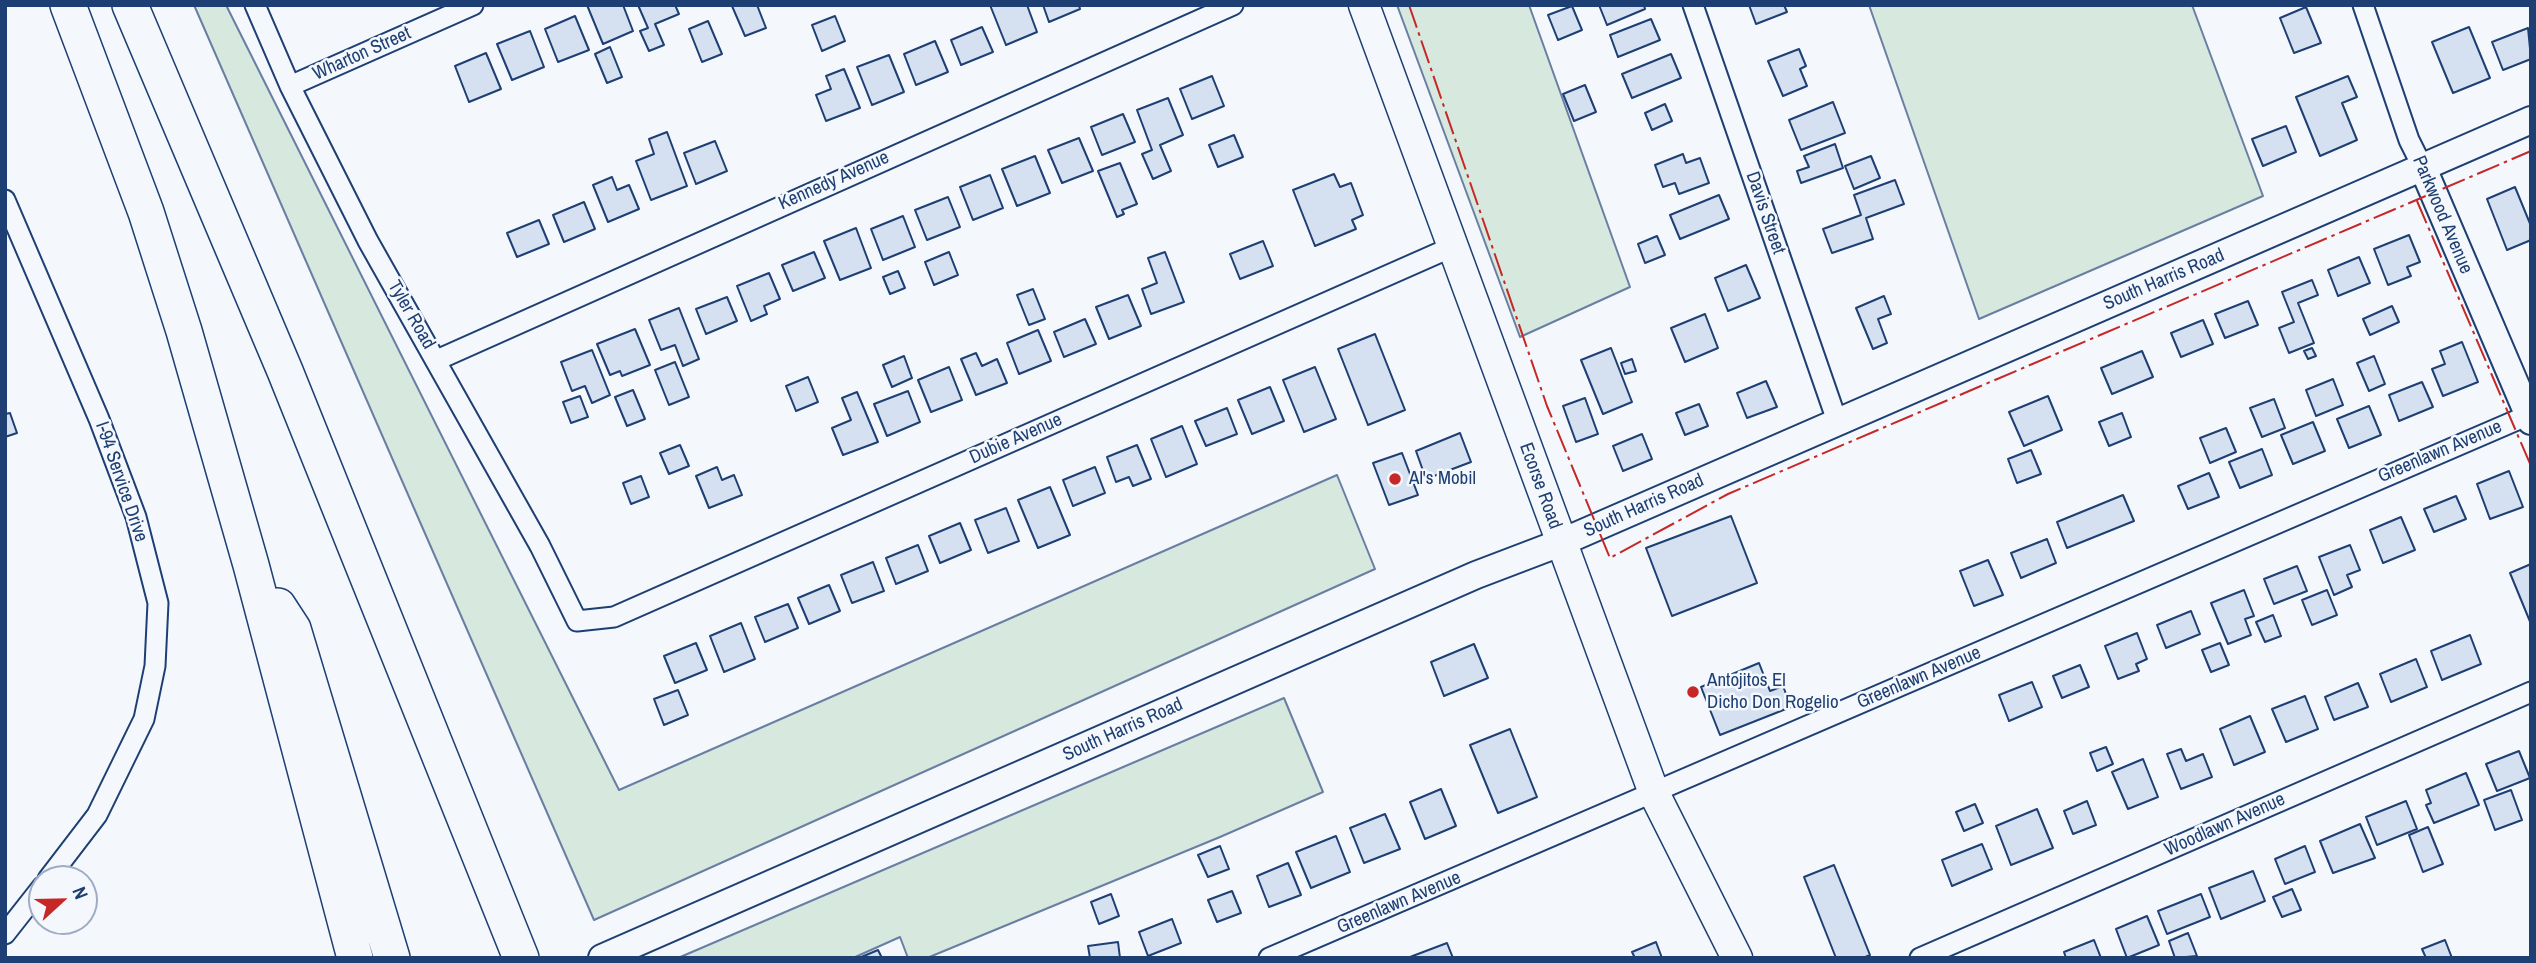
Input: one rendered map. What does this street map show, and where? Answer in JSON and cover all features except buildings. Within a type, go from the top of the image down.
[{"type":"highway","points":[[68,5],[150,225],[184,331],[251,565],[355,958]]},
{"type":"highway","points":[[130,5],[285,371],[521,958]]},
{"type":"highway","points":[[251,565],[293,629],[392,958]]},
{"type":"highway","points":[[501,910],[541,958]]},
{"type":"main road","name":"Ecorse Road","points":[[1364,5],[1654,793],[1737,958]]},
{"type":"street","name":"Tyler Road","points":[[255,5],[290,86],[368,241],[540,545],[577,621]]},
{"type":"street","name":"Wharton Street","points":[[290,86],[473,5]]},
{"type":"street","name":"Kennedy Avenue","points":[[437,359],[1233,5]]},
{"type":"street","name":"Davis Street","points":[[1693,5],[1837,421]]},
{"type":"street","name":"Parkwood Avenue","points":[[2363,5],[2409,140],[2530,417]]},
{"type":"street","name":"South Harris Road","points":[[602,958],[1440,591],[1560,543],[2531,120]]},
{"type":"street","name":"I-94 Service Drive","points":[[5,201],[99,419],[136,517],[158,603],[155,666],[144,719],[97,815],[59,865]]},
{"type":"street","name":"Dubie Avenue","points":[[577,621],[614,617],[1452,247]]},
{"type":"street","name":"Greenlawn Avenue","points":[[1269,958],[2530,417]]},
{"type":"street","name":"Woodlawn Avenue","points":[[1920,958],[2531,692]]},
{"type":"street","points":[[5,934],[28,905]]},
{"type":"shaded area","points":[[194,5],[226,5],[619,790],[1337,475],[1375,569],[594,920]]},
{"type":"shaded area","points":[[1397,5],[1529,5],[1630,287],[1520,337]]},
{"type":"shaded area","points":[[1869,5],[2192,5],[2263,196],[1979,319]]},
{"type":"shaded area","points":[[1284,698],[1323,792],[1220,837],[927,958],[908,958],[900,937],[853,958],[678,958]]},
{"type":"power","points":[[1409,5],[1547,406],[1610,558],[1728,494],[2531,151]]},
{"type":"power","points":[[2417,201],[2531,466]]},
{"type":"place","name":"Al's Mobil","points":[[1395,479]]},
{"type":"place","name":"Antojitos El Dicho Don Rogelio","points":[[1693,692]]}]
